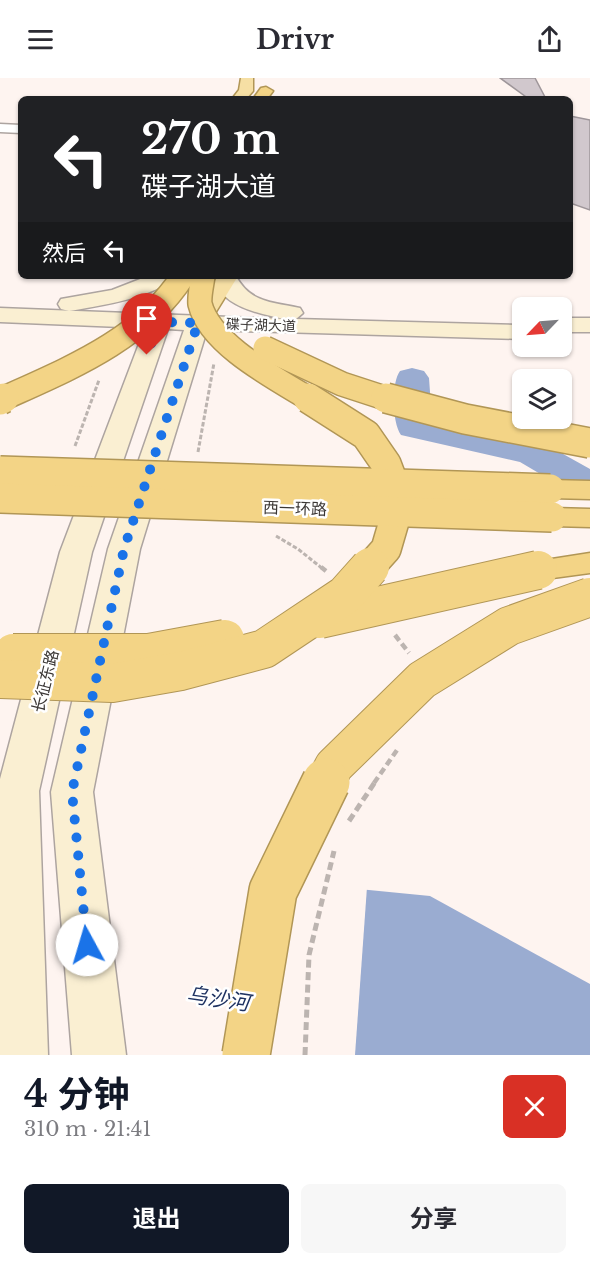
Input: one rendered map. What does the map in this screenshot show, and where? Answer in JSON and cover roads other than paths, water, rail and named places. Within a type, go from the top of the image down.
[{"type":"highway","points":[[0,375],[45,361],[104,336],[147,308],[171,279]]},
{"type":"highway","points":[[0,400],[109,348],[160,309],[181,279]]},
{"type":"highway","points":[[214,279],[210,282],[222,312],[253,340],[292,363],[367,392],[468,421],[590,443]]},
{"type":"highway","points":[[0,679],[112,683],[181,671],[264,649],[345,595],[386,549],[400,501],[386,464],[366,435],[245,358],[212,328],[200,303],[215,279]]},
{"type":"highway","name":"西一环路","points":[[0,471],[590,490]]},
{"type":"highway","name":"西一环路","points":[[0,498],[590,518]]},
{"type":"highway","points":[[0,648],[13,653],[149,653],[270,630],[538,570],[590,563]]},
{"type":"highway","points":[[246,1055],[273,891],[334,765],[422,680],[509,626],[590,597]]},
{"type":"main road","points":[[41,312],[123,295],[146,287],[159,279]]},
{"type":"main road","points":[[162,317],[173,279]]},
{"type":"main road","points":[[99,1055],[72,792],[124,549],[182,371],[216,279]]},
{"type":"main road","points":[[220,279],[233,293],[249,301],[279,311],[318,317]]},
{"type":"main road","name":"碟子湖大道","points":[[0,307],[41,312],[162,317],[318,317],[512,323]]},
{"type":"main road","points":[[41,312],[114,337],[127,348],[142,371]]},
{"type":"main road","name":"碟子湖大道","points":[[0,315],[41,312]]},
{"type":"main road","name":"长征东路","points":[[21,1055],[18,791],[76,552],[162,317]]},
{"type":"main road","name":"碟子湖大道","points":[[202,318],[344,327],[512,332]]},
{"type":"main road","points":[[572,325],[590,326]]},
{"type":"main road","points":[[182,371],[203,356],[232,341],[270,333],[344,327]]},
{"type":"main road","points":[[572,333],[590,334]]},
{"type":"street","points":[[0,128],[18,129]]},
{"type":"water","name":"乌沙河","points":[[185,872],[430,896],[590,984],[590,1055],[0,1055]]},
{"type":"waterway","points":[[412,378],[414,427],[533,453],[590,486]]}]
